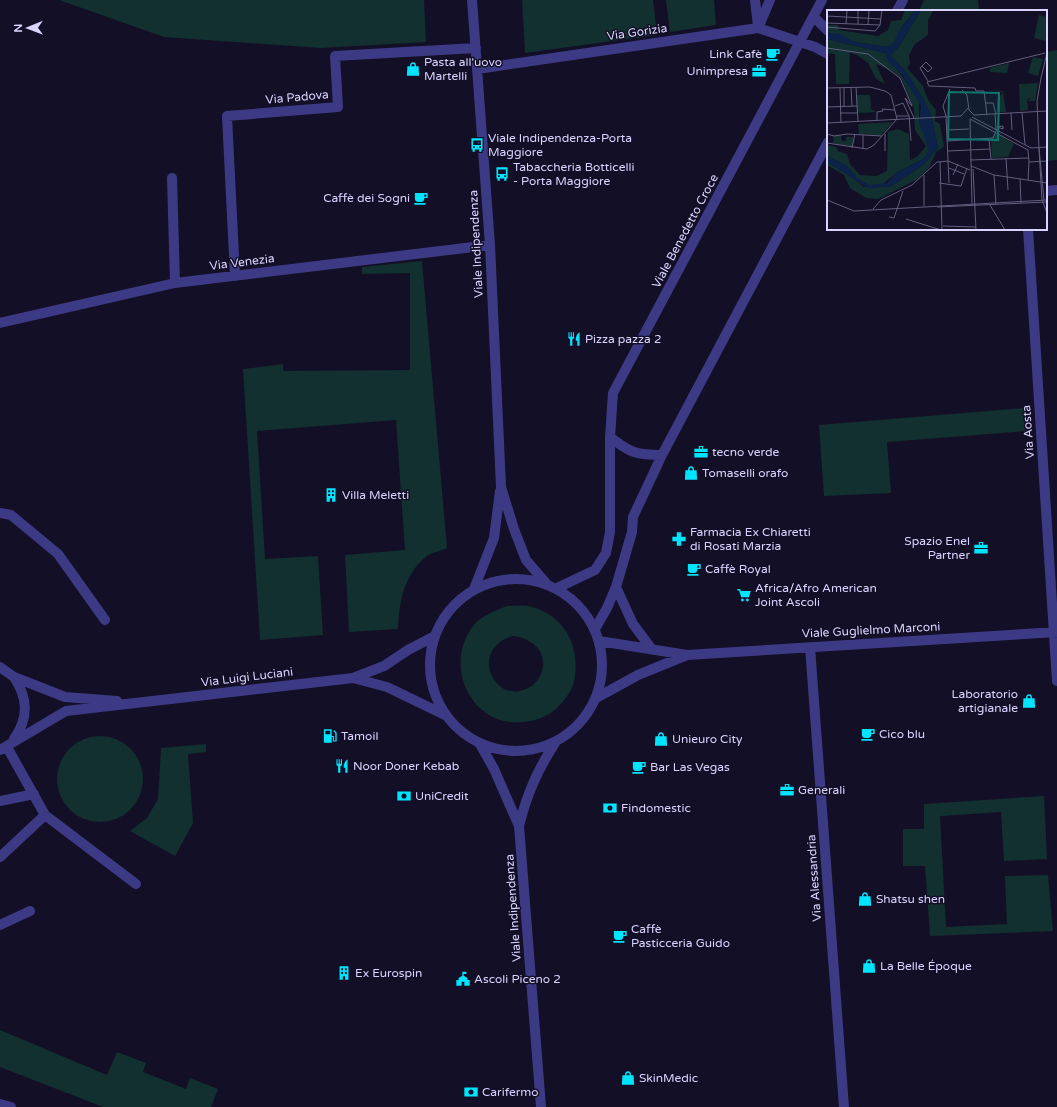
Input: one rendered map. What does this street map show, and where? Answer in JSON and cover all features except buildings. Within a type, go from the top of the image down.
[{"type":"street","name":"Viale Indipendenza","points":[[472,0],[490,245],[501,487],[494,538],[474,589]]},
{"type":"street","points":[[755,0],[758,28]]},
{"type":"street","points":[[758,28],[770,0]]},
{"type":"street","name":"Viale Benedetto Croce","points":[[557,588],[581,579],[595,570],[606,553],[610,532],[610,437],[614,393],[822,0]]},
{"type":"street","points":[[898,10],[903,0]]},
{"type":"street","points":[[814,17],[827,30]]},
{"type":"street","name":"Via Gorizia","points":[[477,69],[758,28],[799,43]]},
{"type":"street","points":[[799,43],[815,47],[827,53]]},
{"type":"street","name":"Via Padova","points":[[235,276],[227,116],[338,107],[335,56],[476,48]]},
{"type":"street","points":[[595,629],[607,608],[616,587],[632,532],[633,517],[662,455],[827,144]]},
{"type":"street","points":[[172,178],[175,283]]},
{"type":"street","points":[[1047,191],[1057,190]]},
{"type":"street","name":"Via Aosta","points":[[1028,230],[1057,681]]},
{"type":"street","name":"Via Venezia","points":[[0,323],[175,283],[490,245]]},
{"type":"street","points":[[610,437],[625,448],[639,455],[662,455]]},
{"type":"street","name":"Viale Indipendenza","points":[[501,487],[514,529],[526,560],[546,583]]},
{"type":"street","points":[[0,513],[11,515],[58,554],[104,620]]},
{"type":"street","name":"Viale Indipendenza","points":[[522,578],[546,583],[557,588],[579,605],[595,629],[599,641],[602,660],[601,679],[596,698],[586,716],[572,731],[554,743],[530,751],[504,751],[480,744],[461,732],[445,715],[433,691],[429,664],[434,637],[443,618],[456,602],[474,589],[497,580],[522,578]]},
{"type":"street","points":[[616,587],[633,624],[651,648]]},
{"type":"street","name":"Viale Guglielmo Marconi","points":[[599,641],[688,655],[1055,632]]},
{"type":"street","name":"Via Luigi Luciani","points":[[145,703],[353,678],[384,666],[408,650],[434,637]]},
{"type":"street","name":"Via Alessandria","points":[[810,647],[844,1107]]},
{"type":"street","name":"Viale Guglielmo Marconi","points":[[596,698],[638,675],[688,655]]},
{"type":"street","points":[[0,668],[14,677],[65,697],[145,703]]},
{"type":"street","points":[[4,748],[21,730],[25,717],[26,702],[22,689],[14,677]]},
{"type":"street","name":"Via Luigi Luciani","points":[[353,678],[387,687],[445,715]]},
{"type":"street","points":[[4,748],[66,711],[145,703]]},
{"type":"street","name":"Viale Indipendenza","points":[[541,1107],[519,826],[526,799],[538,771],[554,743]]},
{"type":"street","name":"Viale Indipendenza","points":[[480,744],[494,769],[519,826]]},
{"type":"street","points":[[4,748],[34,794],[45,815],[136,884]]},
{"type":"street","points":[[0,801],[34,794]]},
{"type":"street","points":[[0,857],[45,815]]},
{"type":"street","points":[[0,925],[30,912]]},
{"type":"street","points":[[0,1104],[11,1107]]},
{"type":"green space","points":[[59,0],[424,0],[426,42],[321,48],[164,37]]},
{"type":"green space","points":[[522,0],[653,0],[657,35],[525,53]]},
{"type":"green space","points":[[666,0],[714,0],[716,25],[670,32]]},
{"type":"green space","points":[[924,0],[978,0],[979,10],[919,10]]},
{"type":"green space","points":[[1057,50],[1057,160],[1047,161],[1047,52]]},
{"type":"green space","points":[[422,261],[447,548],[431,553],[419,563],[413,571],[404,589],[398,629],[349,632],[345,555],[405,550],[396,420],[257,431],[265,559],[318,556],[323,635],[260,640],[243,369],[283,364],[283,371],[410,370],[410,273],[362,274],[362,267]]},
{"type":"green space","points":[[1025,408],[1026,431],[887,442],[891,493],[824,496],[819,425]]},
{"type":"green space","points":[[507,606],[528,606],[551,616],[566,631],[574,652],[576,664],[575,676],[571,690],[556,709],[545,716],[532,721],[505,721],[489,715],[476,704],[467,690],[462,674],[461,657],[465,641],[474,625],[485,616]],"holes":[[[513,636],[520,637],[532,643],[540,652],[543,657],[542,671],[539,678],[530,687],[517,691],[506,690],[497,683],[491,674],[489,663],[491,652],[499,642]]]},
{"type":"green space","points":[[100,736],[116,740],[130,749],[139,763],[143,779],[139,795],[130,809],[116,818],[100,822],[84,818],[70,809],[61,795],[57,779],[61,763],[70,749],[84,740]]},
{"type":"green space","points":[[206,744],[206,752],[188,754],[193,823],[175,856],[130,831],[147,818],[158,799],[161,748]]},
{"type":"green space","points":[[1044,796],[1047,859],[1004,861],[1001,812],[940,816],[946,927],[1007,924],[1005,876],[1048,875],[1053,931],[930,936],[925,866],[903,866],[903,829],[924,829],[924,804]]},
{"type":"green space","points":[[0,1030],[107,1075],[117,1052],[146,1063],[143,1072],[186,1089],[190,1078],[218,1089],[211,1107],[103,1107],[0,1067]]},
{"type":"place","name":"Link Cafè","points":[[773,54]]},
{"type":"place","name":"Pasta all'uovo Martelli","points":[[413,69]]},
{"type":"place","name":"Unimpresa","points":[[759,71]]},
{"type":"place","name":"Viale Indipendenza-Porta Maggiore","points":[[477,145]]},
{"type":"place","name":"Tabaccheria Botticelli - Porta Maggiore","points":[[502,174]]},
{"type":"place","name":"Caffè dei Sogni","points":[[421,198]]},
{"type":"place","name":"Pizza pazza 2","points":[[574,339]]},
{"type":"place","name":"tecno verde","points":[[701,452]]},
{"type":"place","name":"Tomaselli orafo","points":[[691,473]]},
{"type":"place","name":"Villa Meletti","points":[[331,495]]},
{"type":"place","name":"Farmacia Ex Chiaretti di Rosati Marzia","points":[[679,539]]},
{"type":"place","name":"Spazio Enel Partner","points":[[981,548]]},
{"type":"place","name":"Caffè Royal","points":[[694,569]]},
{"type":"place","name":"Africa/Afro American Joint Ascoli","points":[[744,595]]},
{"type":"place","name":"Laboratorio artigianale","points":[[1029,701]]},
{"type":"place","name":"Cico blu","points":[[868,734]]},
{"type":"place","name":"Tamoil","points":[[330,736]]},
{"type":"place","name":"Unieuro City","points":[[661,739]]},
{"type":"place","name":"Noor Doner Kebab","points":[[342,766]]},
{"type":"place","name":"Bar Las Vegas","points":[[639,767]]},
{"type":"place","name":"Generali","points":[[787,790]]},
{"type":"place","name":"UniCredit","points":[[404,796]]},
{"type":"place","name":"Findomestic","points":[[610,808]]},
{"type":"place","name":"Shatsu shen","points":[[865,899]]},
{"type":"place","name":"Caffè Pasticceria Guido","points":[[620,936]]},
{"type":"place","name":"La Belle Époque","points":[[869,966]]},
{"type":"place","name":"Ex Eurospin","points":[[344,973]]},
{"type":"place","name":"Ascoli Piceno 2","points":[[463,979]]},
{"type":"place","name":"SkinMedic","points":[[628,1078]]},
{"type":"place","name":"Carifermo","points":[[471,1092]]}]
